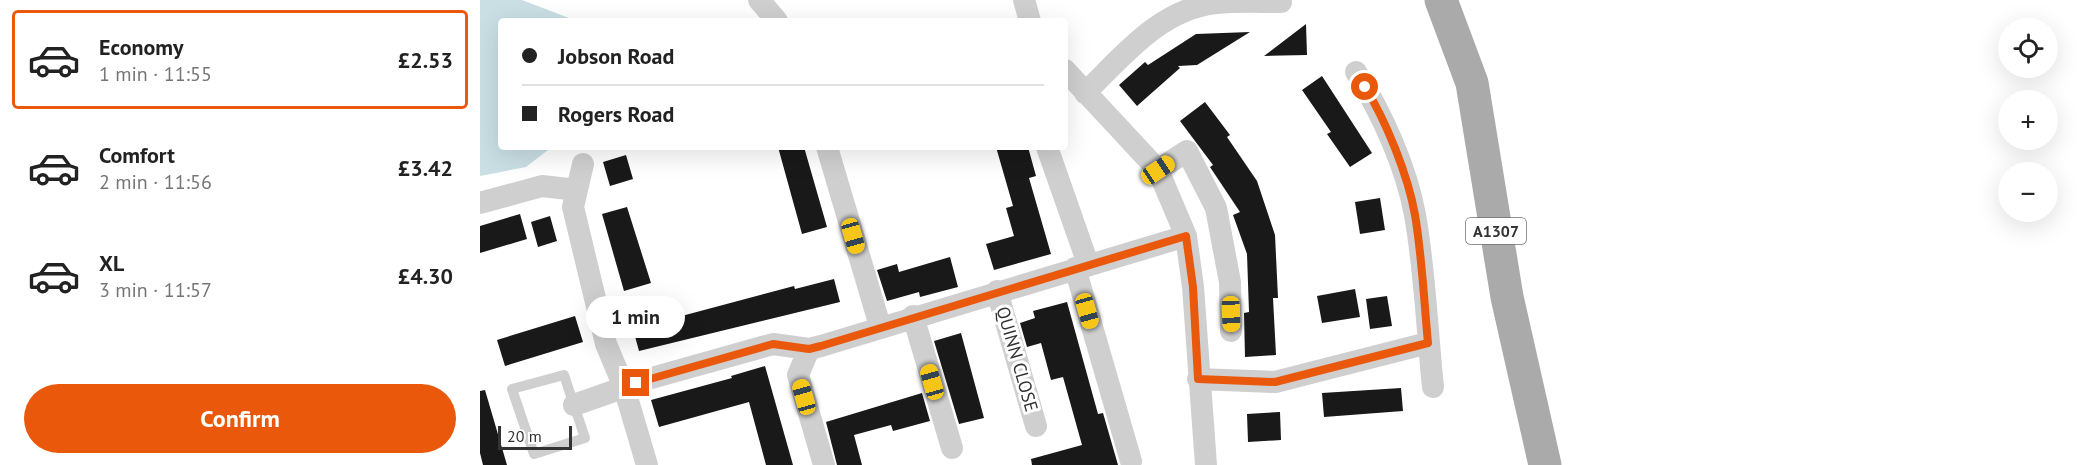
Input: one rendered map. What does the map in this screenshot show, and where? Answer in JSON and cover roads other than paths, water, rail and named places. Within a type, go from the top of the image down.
[{"type":"main road","name":"A1307","points":[[1441,0],[1472,83],[1508,297],[1545,465]]},
{"type":"street","points":[[759,0],[774,18]]},
{"type":"street","points":[[1024,0],[1029,18]]},
{"type":"street","points":[[1085,93],[1140,39],[1178,12],[1215,3],[1281,2]]},
{"type":"street","points":[[1356,72],[1374,101],[1399,163],[1415,214],[1433,387]]},
{"type":"street","points":[[1068,73],[1158,170],[1186,236],[1193,287],[1206,465]]},
{"type":"street","points":[[828,150],[880,326]]},
{"type":"street","points":[[1048,150],[1082,266],[1131,461]]},
{"type":"street","points":[[1158,170],[1186,151],[1216,208],[1230,282],[1232,331]]},
{"type":"street","points":[[583,164],[573,207],[606,344],[624,387],[647,465]]},
{"type":"street","points":[[480,203],[542,186],[577,190]]},
{"type":"street","points":[[574,405],[624,387],[773,344],[809,349],[1186,236]]},
{"type":"street","points":[[1193,287],[1230,282]]},
{"type":"street","name":"QUINN CLOSE","points":[[997,291],[1036,426]]},
{"type":"street","points":[[913,316],[952,448]]},
{"type":"street","points":[[1198,379],[1275,382],[1428,343]]},
{"type":"street","points":[[809,349],[798,375],[824,465]]},
{"type":"lane","points":[[564,375],[574,405],[585,438],[534,454],[512,389],[564,375]]}]
